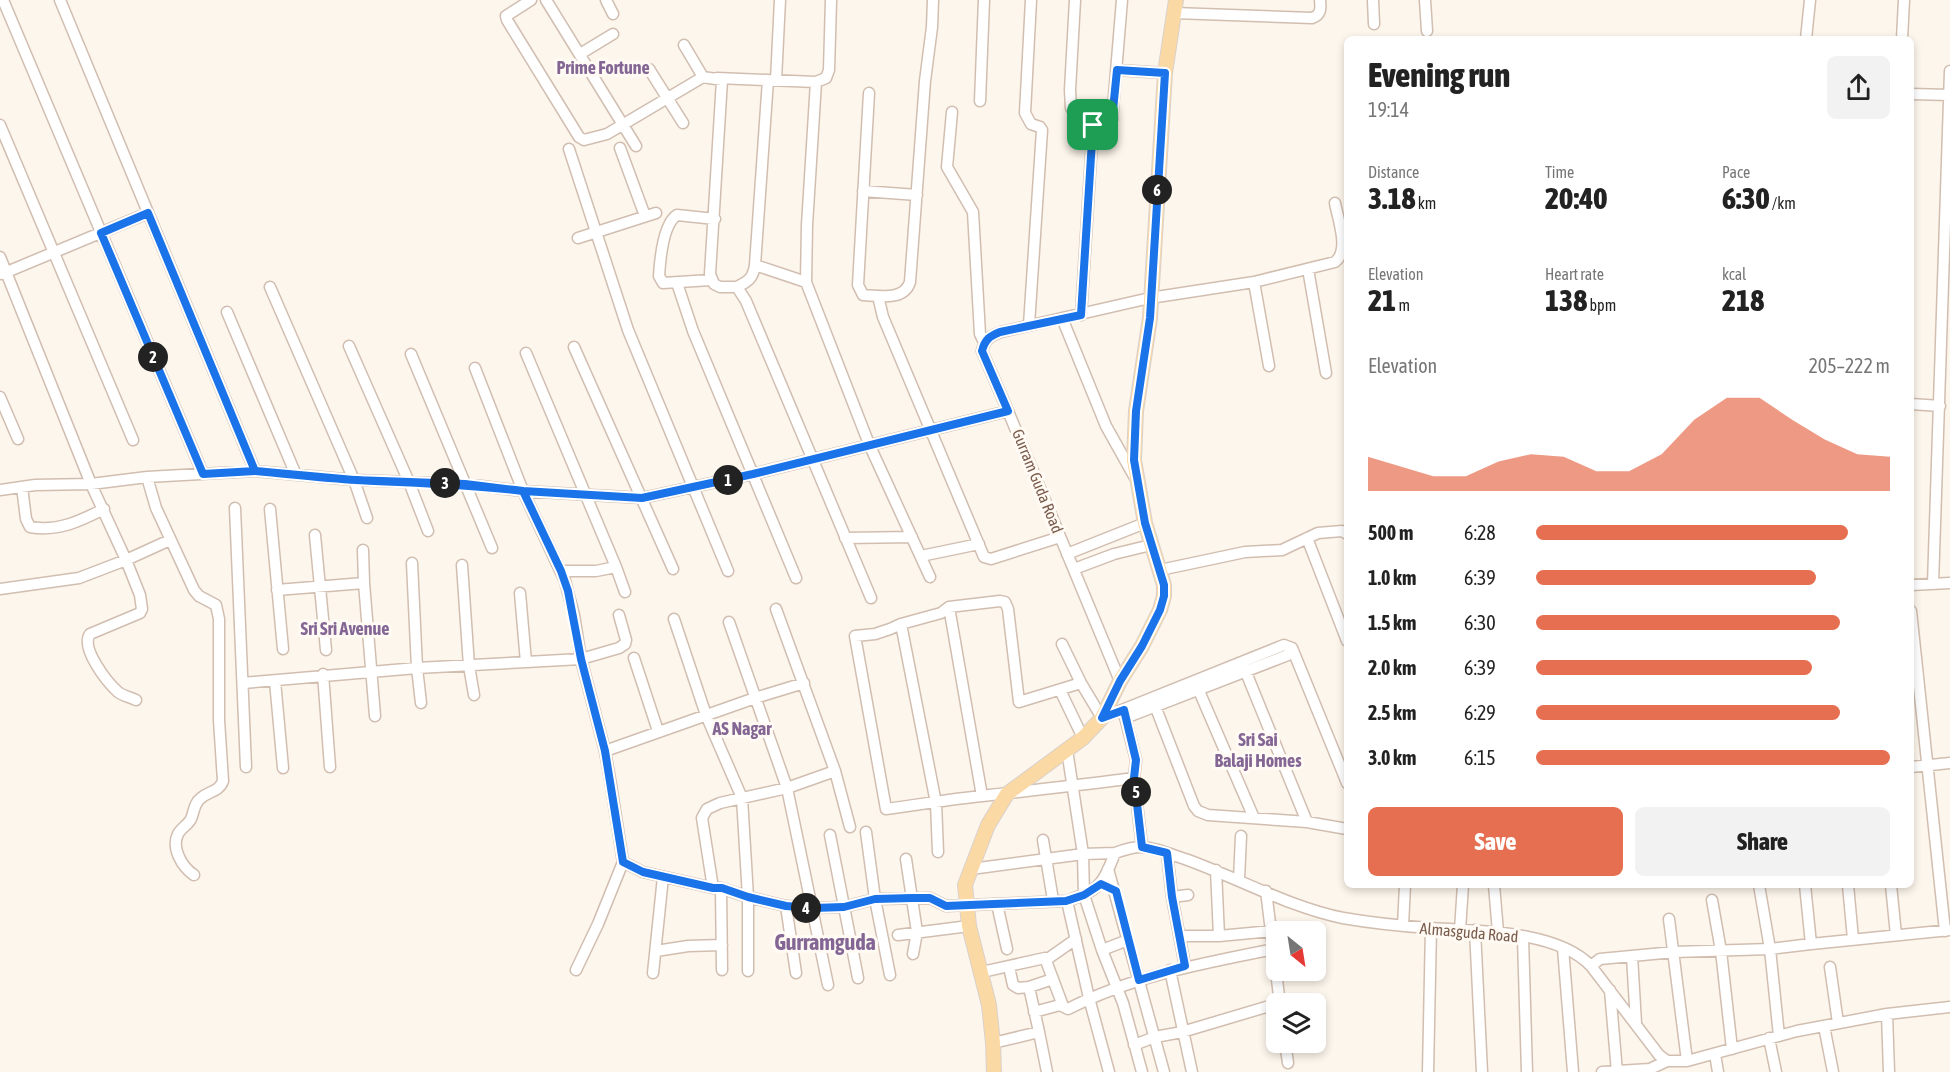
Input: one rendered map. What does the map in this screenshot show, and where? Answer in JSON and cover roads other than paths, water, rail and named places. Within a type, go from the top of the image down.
[{"type":"main road","points":[[994,1072],[989,1005],[969,926],[965,885],[988,825],[1007,794],[1083,738],[1102,718],[1120,681],[1142,646],[1160,610],[1164,596],[1164,585],[1145,523],[1134,460],[1136,411],[1149,330],[1165,73],[1175,7]]},
{"type":"street","points":[[3,0],[203,474]]},
{"type":"street","points":[[60,0],[255,471]]},
{"type":"street","points":[[531,0],[510,12],[506,16],[507,20],[579,137],[584,140],[607,134],[703,77],[816,82],[826,78],[829,70],[831,0]]},
{"type":"street","points":[[546,0],[636,146]]},
{"type":"street","points":[[606,0],[613,14]]},
{"type":"street","points":[[717,78],[723,82],[711,280],[720,287],[737,287],[753,276],[755,265],[780,0]]},
{"type":"street","points":[[869,93],[858,285],[863,295],[901,295],[908,288],[917,195],[924,81],[932,27],[933,0]]},
{"type":"street","points":[[980,101],[984,0]]},
{"type":"street","points":[[1029,325],[1042,130],[1031,124],[1026,113],[1031,0]]},
{"type":"street","points":[[1075,0],[1071,108],[1083,123],[1105,126],[1112,120],[1122,0]]},
{"type":"street","points":[[1175,7],[1312,18],[1320,13],[1320,0]]},
{"type":"street","points":[[1372,0],[1374,24]]},
{"type":"street","points":[[1425,0],[1427,31]]},
{"type":"street","points":[[1806,36],[1810,0]]},
{"type":"street","points":[[1902,36],[1904,0]]},
{"type":"street","points":[[580,54],[613,34]]},
{"type":"street","points":[[684,45],[703,77]]},
{"type":"street","points":[[649,69],[683,123]]},
{"type":"street","points":[[1117,70],[1165,73]]},
{"type":"street","points":[[1932,584],[1947,248],[1950,71]]},
{"type":"street","points":[[816,82],[807,225],[806,282],[869,444],[930,577]]},
{"type":"street","points":[[1914,94],[1949,94]]},
{"type":"street","name":"Gurram Guda Road","points":[[952,112],[947,167],[973,212],[980,334],[984,342],[982,351],[1120,681]]},
{"type":"street","points":[[0,125],[133,440]]},
{"type":"street","points":[[1081,315],[1093,125]]},
{"type":"street","points":[[578,238],[650,215],[620,148]]},
{"type":"street","points":[[568,149],[628,330],[728,571]]},
{"type":"street","points":[[863,191],[917,195]]},
{"type":"street","points":[[984,342],[1000,332],[1029,325],[1150,298],[1254,282],[1335,262],[1341,258],[1343,249],[1335,203]]},
{"type":"street","points":[[3,274],[148,213]]},
{"type":"street","points":[[711,280],[663,283],[659,276],[661,252],[670,220],[677,215],[715,219]]},
{"type":"street","points":[[0,257],[3,274],[140,596],[142,609],[136,616],[90,634],[87,638],[93,658],[110,684],[120,694],[136,700]]},
{"type":"street","points":[[755,265],[806,282]]},
{"type":"street","points":[[1308,269],[1326,373]]},
{"type":"street","points":[[1254,282],[1269,366]]},
{"type":"street","points":[[677,283],[693,331],[796,578]]},
{"type":"street","points":[[270,287],[354,480],[367,518]]},
{"type":"street","points":[[737,287],[770,355],[811,459],[871,598]]},
{"type":"street","points":[[878,296],[883,317],[984,557],[991,560],[1060,537]]},
{"type":"street","points":[[227,312],[296,475]]},
{"type":"street","points":[[1062,318],[1106,426],[1139,485]]},
{"type":"street","points":[[349,346],[410,482],[428,531]]},
{"type":"street","points":[[574,347],[673,569]]},
{"type":"street","points":[[526,353],[625,592]]},
{"type":"street","points":[[411,354],[492,548]]},
{"type":"street","points":[[475,368],[523,491],[565,581],[581,659],[605,751],[623,862],[598,924],[576,970]]},
{"type":"street","points":[[0,397],[18,439]]},
{"type":"street","points":[[1914,404],[1940,406]]},
{"type":"street","points":[[0,490],[91,484],[147,477],[255,471],[354,480],[465,484],[523,491],[642,498],[753,474],[1008,411]]},
{"type":"street","points":[[147,477],[153,500],[194,590],[199,596],[216,605],[219,619],[219,720],[223,781],[219,788],[197,802],[191,819],[177,836],[176,847],[179,858],[186,870],[194,875]]},
{"type":"street","points":[[22,487],[26,519],[30,527],[57,527],[75,523],[104,509]]},
{"type":"street","points":[[235,508],[246,767]]},
{"type":"street","points":[[270,509],[283,649]]},
{"type":"street","points":[[1067,554],[1145,523]]},
{"type":"street","points":[[1160,570],[1245,552],[1282,550],[1318,533],[1344,532]]},
{"type":"street","points":[[315,535],[326,650]]},
{"type":"street","points":[[845,538],[912,537]]},
{"type":"street","points":[[1307,538],[1344,633]]},
{"type":"street","points":[[0,589],[79,578],[170,540]]},
{"type":"street","points":[[921,556],[979,544]]},
{"type":"street","points":[[1074,569],[1114,554],[1151,545]]},
{"type":"street","points":[[363,550],[375,716]]},
{"type":"street","points":[[412,563],[421,703]]},
{"type":"street","points":[[462,565],[469,666],[474,695]]},
{"type":"street","points":[[565,581],[616,567]]},
{"type":"street","points":[[277,590],[364,583]]},
{"type":"street","points":[[1914,585],[1950,583]]},
{"type":"street","points":[[520,593],[526,662]]},
{"type":"street","points":[[1081,683],[1019,702],[1008,609],[1005,602],[988,601],[949,607],[941,613],[875,634],[855,636],[886,809],[1134,778]]},
{"type":"street","points":[[949,607],[982,796]]},
{"type":"street","points":[[776,609],[835,771],[850,827]]},
{"type":"street","points":[[243,683],[323,674],[581,659],[619,648],[625,644],[619,615]]},
{"type":"street","points":[[674,619],[706,715],[742,798],[748,897],[748,972]]},
{"type":"street","points":[[729,622],[787,788],[828,985]]},
{"type":"street","points":[[901,624],[936,804],[938,852]]},
{"type":"street","points":[[1591,966],[1600,959],[1674,952],[1770,950],[1853,939],[1947,931],[1914,640]]},
{"type":"street","points":[[1062,644],[1081,683],[1102,718],[1124,714],[1243,667],[1284,645],[1292,648],[1344,776]]},
{"type":"street","points":[[634,658],[658,731]]},
{"type":"street","points":[[1243,667],[1307,822]]},
{"type":"street","points":[[323,674],[330,767]]},
{"type":"street","points":[[275,681],[283,768]]},
{"type":"street","points":[[605,751],[804,683]]},
{"type":"street","points":[[1197,685],[1254,818]]},
{"type":"street","points":[[1060,690],[1083,738]]},
{"type":"street","points":[[1153,702],[1198,811],[1208,815],[1307,822],[1344,828]]},
{"type":"street","points":[[1124,714],[1136,760],[1134,778],[1142,847]]},
{"type":"street","points":[[1068,750],[1083,854],[1084,895],[1102,950],[1124,1003],[1141,1072]]},
{"type":"street","points":[[1914,767],[1950,763]]},
{"type":"street","points":[[722,970],[717,888],[702,818],[707,809],[720,802],[787,788],[835,771]]},
{"type":"street","points":[[866,832],[875,899],[890,975]]},
{"type":"street","points":[[830,835],[858,978]]},
{"type":"street","points":[[1239,879],[1241,836]]},
{"type":"street","points":[[1043,840],[1053,900]]},
{"type":"street","name":"Almasguda Road","points":[[971,869],[1083,854],[1114,853],[1142,847],[1216,870],[1313,910],[1343,918],[1403,926],[1498,932],[1523,938],[1542,939],[1583,957],[1659,1055],[1667,1061]]},
{"type":"street","points":[[623,862],[643,872],[786,906],[844,907],[875,899],[912,898],[930,898],[946,906],[1066,901],[1084,895],[1101,884],[1114,853]]},
{"type":"street","points":[[1167,853],[1172,897],[1185,966]]},
{"type":"street","points":[[906,859],[917,932],[913,954]]},
{"type":"street","points":[[1108,869],[1116,891],[1164,1072]]},
{"type":"street","points":[[1216,870],[1219,936]]},
{"type":"street","points":[[653,973],[663,877]]},
{"type":"street","points":[[1101,884],[1116,891]]},
{"type":"street","points":[[1403,926],[1405,888]]},
{"type":"street","points":[[1460,930],[1463,888]]},
{"type":"street","points":[[1494,888],[1498,932]]},
{"type":"street","points":[[1760,888],[1770,950],[1776,1072]]},
{"type":"street","points":[[1805,888],[1811,944]]},
{"type":"street","points":[[1848,888],[1853,939]]},
{"type":"street","points":[[1891,888],[1896,935]]},
{"type":"street","points":[[1266,891],[1270,921]]},
{"type":"street","points":[[1172,897],[1188,895]]},
{"type":"street","points":[[1713,900],[1732,1049]]},
{"type":"street","points":[[1066,901],[1109,1072]]},
{"type":"street","points":[[997,904],[1007,949]]},
{"type":"street","points":[[786,906],[796,974]]},
{"type":"street","points":[[1669,919],[1687,1061]]},
{"type":"street","points":[[898,935],[969,926]]},
{"type":"street","points":[[1428,1072],[1431,928]]},
{"type":"street","points":[[1475,930],[1482,1072]]},
{"type":"street","points":[[1180,936],[1219,936],[1266,932]]},
{"type":"street","points":[[1523,938],[1527,1072]]},
{"type":"street","points":[[1046,960],[1076,939]]},
{"type":"street","points":[[1102,950],[1128,940]]},
{"type":"street","points":[[656,951],[688,946],[722,945]]},
{"type":"street","points":[[1563,948],[1573,1072]]},
{"type":"street","points":[[1046,960],[1063,1006],[1068,1009],[1116,986],[1170,970],[1266,951]]},
{"type":"street","points":[[1632,956],[1636,1023]]},
{"type":"street","points":[[982,972],[1041,958],[1046,960]]},
{"type":"street","points":[[1009,967],[1013,985],[1018,988],[1053,979]]},
{"type":"street","points":[[1830,967],[1838,1023]]},
{"type":"street","points":[[1170,970],[1192,1072]]},
{"type":"street","points":[[1029,987],[1047,1072]]},
{"type":"street","points":[[1610,989],[1617,1072]]},
{"type":"street","points":[[1034,1012],[1063,1006]]},
{"type":"street","points":[[1602,1072],[1650,1069],[1667,1061],[1687,1061],[1774,1037],[1838,1023],[1887,1014],[1950,1007]]},
{"type":"street","points":[[1134,1045],[1155,1037],[1182,1032],[1266,1008]]},
{"type":"street","points":[[1887,1014],[1888,1072]]},
{"type":"street","points":[[1824,1026],[1833,1072]]},
{"type":"street","points":[[993,1043],[1039,1032]]},
{"type":"street","points":[[1287,1053],[1288,1063]]},
{"type":"street","points":[[1715,1054],[1718,1072]]},
{"type":"district","name":"Prime Fortune","points":[[603,68]]},
{"type":"district","name":"Sri Sri Avenue","points":[[345,629]]},
{"type":"district","name":"AS Nagar","points":[[742,729]]},
{"type":"district","name":"Sri Sai Balaji Homes","points":[[1258,750]]},
{"type":"district","name":"Gurramguda","points":[[825,942]]}]
